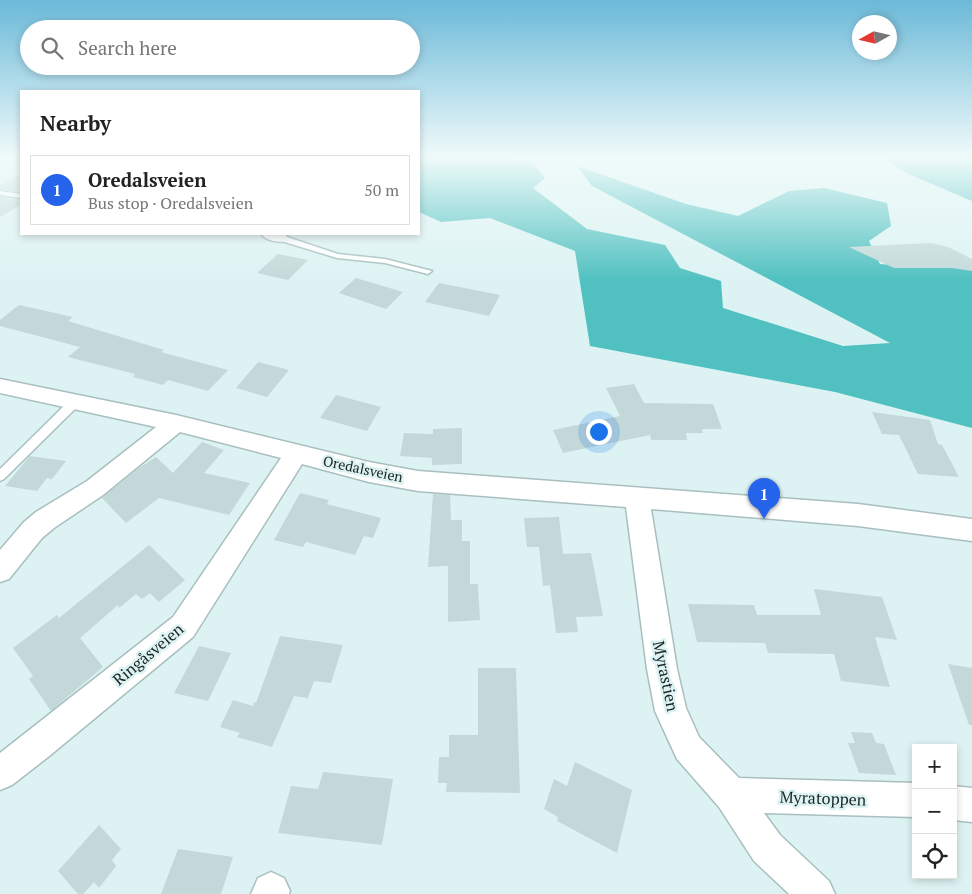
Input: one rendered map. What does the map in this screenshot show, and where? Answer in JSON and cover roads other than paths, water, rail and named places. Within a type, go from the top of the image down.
[{"type":"street","name":"Oredalsveien","points":[[0,386],[176,423],[296,454],[418,481],[858,515],[972,530]]},
{"type":"street","points":[[0,570],[24,539],[39,525],[95,488],[176,423]]},
{"type":"street","name":"Ringåsveien","points":[[0,773],[37,746],[183,627],[296,454]]},
{"type":"street","name":"Myrastien","points":[[637,498],[662,669],[671,711],[688,748],[731,795],[766,848],[816,894]]},
{"type":"street","name":"Myratoppen","points":[[731,795],[912,800]]},
{"type":"street","points":[[957,803],[972,805]]},
{"type":"lane","points":[[275,236],[336,256],[385,261],[428,271]]},
{"type":"lane","points":[[0,476],[74,403]]},
{"type":"place","name":"Oredalsveien","points":[[764,519]]}]
